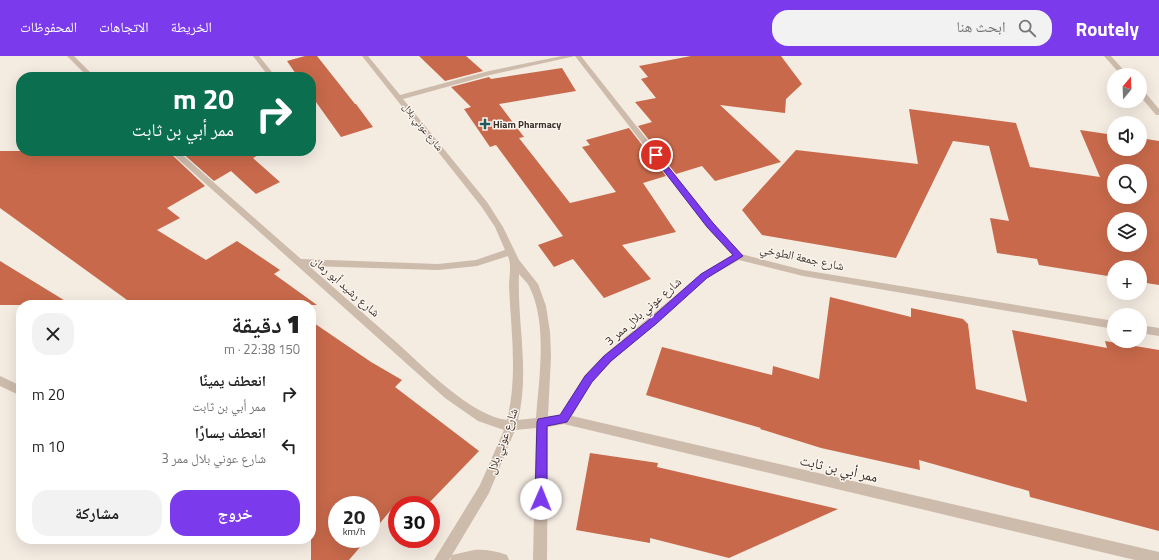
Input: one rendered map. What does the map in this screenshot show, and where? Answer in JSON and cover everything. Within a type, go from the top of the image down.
[{"type":"street","points":[[70,56],[87,72]]},
{"type":"street","points":[[256,56],[269,72]]},
{"type":"street","name":"شارع عوني بلال","points":[[364,56],[484,204],[499,227],[515,262],[533,284],[541,306],[545,332],[546,356],[542,422],[540,560]]},
{"type":"street","points":[[399,98],[489,73],[572,56]]},
{"type":"street","points":[[578,56],[710,225],[738,256]]},
{"type":"street","points":[[1107,56],[1118,68]]},
{"type":"street","points":[[1147,100],[1159,113]]},
{"type":"street","name":"شارع رشيد أبو رمان","points":[[179,156],[449,394],[475,413],[489,421],[511,426]]},
{"type":"street","points":[[298,262],[438,267],[477,263],[510,252]]},
{"type":"street","name":"شارع جمعة الطوخي","points":[[738,256],[803,273],[1107,324]]},
{"type":"street","name":"شارع عوني بلال ممر 3","points":[[564,419],[588,379],[608,359],[653,322],[704,276],[738,256]]},
{"type":"street","name":"شارع عوني بلال","points":[[441,560],[485,489],[511,426],[518,389],[518,341],[514,286],[515,262]]},
{"type":"street","points":[[1147,330],[1159,332]]},
{"type":"street","points":[[0,381],[16,389]]},
{"type":"street","name":"ممر أبي بن ثابت","points":[[511,426],[564,419],[1159,559]]},
{"type":"street","points":[[457,560],[478,556],[493,557],[502,560]]},
{"type":"building","points":[[305,56],[317,56],[373,127],[341,137],[316,102],[316,72],[295,72],[287,61]]},
{"type":"building","points":[[419,56],[466,56],[483,71],[445,81]]},
{"type":"building","points":[[691,56],[781,56],[802,84],[786,99],[785,113],[720,105],[781,162],[715,181],[702,166],[676,174],[638,126],[652,122],[635,102],[656,98],[641,79],[648,77],[639,66]]},
{"type":"building","points":[[562,68],[576,91],[499,104],[524,137],[519,138],[570,203],[616,192],[582,147],[590,145],[586,140],[629,128],[666,176],[643,183],[676,232],[622,245],[651,279],[604,298],[573,259],[554,267],[538,245],[563,236],[496,145],[490,147],[464,109],[471,107],[451,87],[489,77],[491,79]]},
{"type":"building","points":[[909,109],[1016,123],[1030,167],[1100,177],[1080,130],[1107,134],[1107,156],[1147,156],[1147,139],[1159,141],[1159,285],[1147,283],[1147,260],[1107,260],[1107,276],[1039,265],[1037,259],[997,253],[990,218],[1009,221],[989,146],[953,141],[896,258],[762,235],[742,210],[796,150],[918,164]]},
{"type":"building","points":[[0,151],[16,151],[16,156],[173,156],[205,186],[167,208],[180,218],[157,230],[206,260],[237,241],[280,270],[274,274],[310,300],[127,300],[0,208]]},
{"type":"building","points":[[186,156],[257,156],[253,158],[280,182],[256,194],[231,171],[214,181]]},
{"type":"building","points":[[0,261],[64,300],[16,300],[16,305],[0,305]]},
{"type":"building","points":[[830,297],[911,317],[911,308],[963,319],[968,324],[976,389],[1027,402],[1012,330],[1107,348],[1147,348],[1159,350],[1159,531],[1030,497],[1029,491],[919,460],[920,470],[821,448],[760,429],[761,428],[646,395],[662,347],[772,375],[773,366],[819,379]]},
{"type":"building","points":[[316,324],[371,362],[402,380],[395,387],[479,451],[436,496],[388,496],[388,513],[380,523],[380,496],[328,496],[328,548],[359,548],[349,560],[311,560],[311,544],[316,544]]},
{"type":"building","points":[[590,453],[658,463],[657,467],[838,509],[729,558],[650,538],[650,543],[576,530]]},
{"type":"place","name":"Hiam Pharmacy","points":[[485,124]]},
{"type":"route","points":[[541,499],[542,422],[564,419],[588,379],[608,359],[653,322],[682,294],[704,276],[738,256],[710,225],[656,155]]}]
